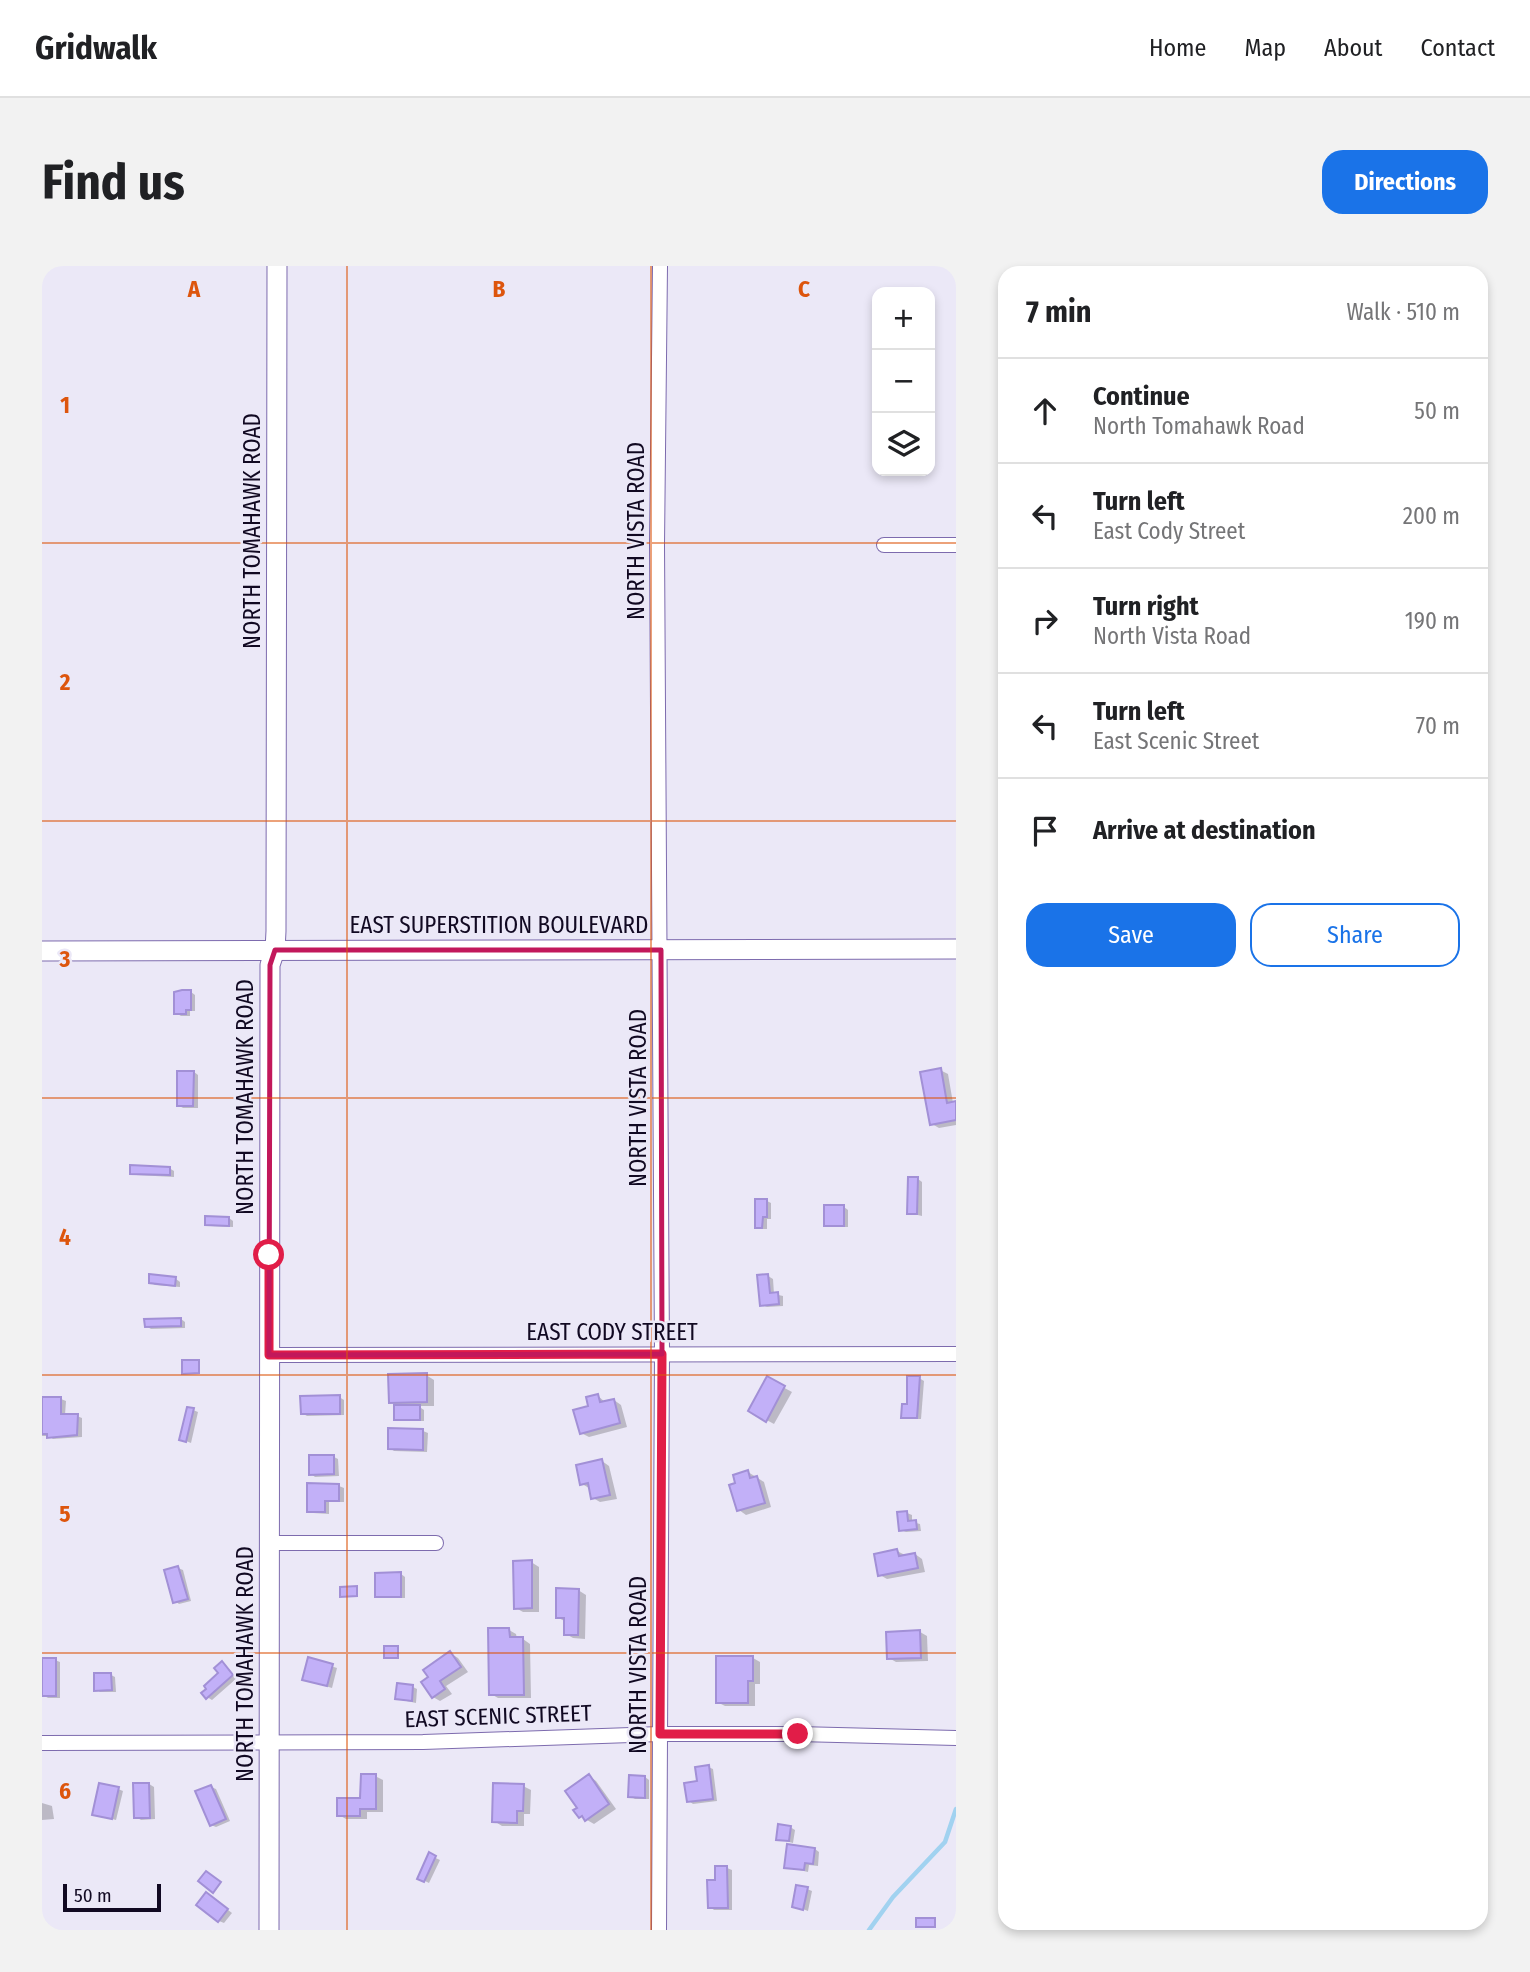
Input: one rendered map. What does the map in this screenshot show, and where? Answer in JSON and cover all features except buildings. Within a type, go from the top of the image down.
[{"type":"street","name":"NORTH TOMAHAWK ROAD","points":[[269,1930],[270,965],[275,950],[276,266]]},
{"type":"street","name":"NORTH VISTA ROAD","points":[[659,1930],[662,1354],[657,545],[660,266]]},
{"type":"street","points":[[884,545],[956,545]]},
{"type":"street","name":"EAST SUPERSTITION BOULEVARD","points":[[42,951],[956,949]]},
{"type":"street","name":"EAST CODY STREET","points":[[269,1355],[956,1354]]},
{"type":"street","points":[[270,1544],[436,1543]]},
{"type":"street","name":"EAST SCENIC STREET","points":[[42,1743],[423,1742],[660,1734],[956,1738]]},
{"type":"highlighted area","points":[[275,950],[661,950],[662,1354],[269,1355],[270,965]]},
{"type":"waterway","points":[[869,1930],[893,1897],[945,1842],[956,1809]]},
{"type":"route","points":[[269,1255],[269,1355],[662,1354],[660,1734],[798,1734]]}]
